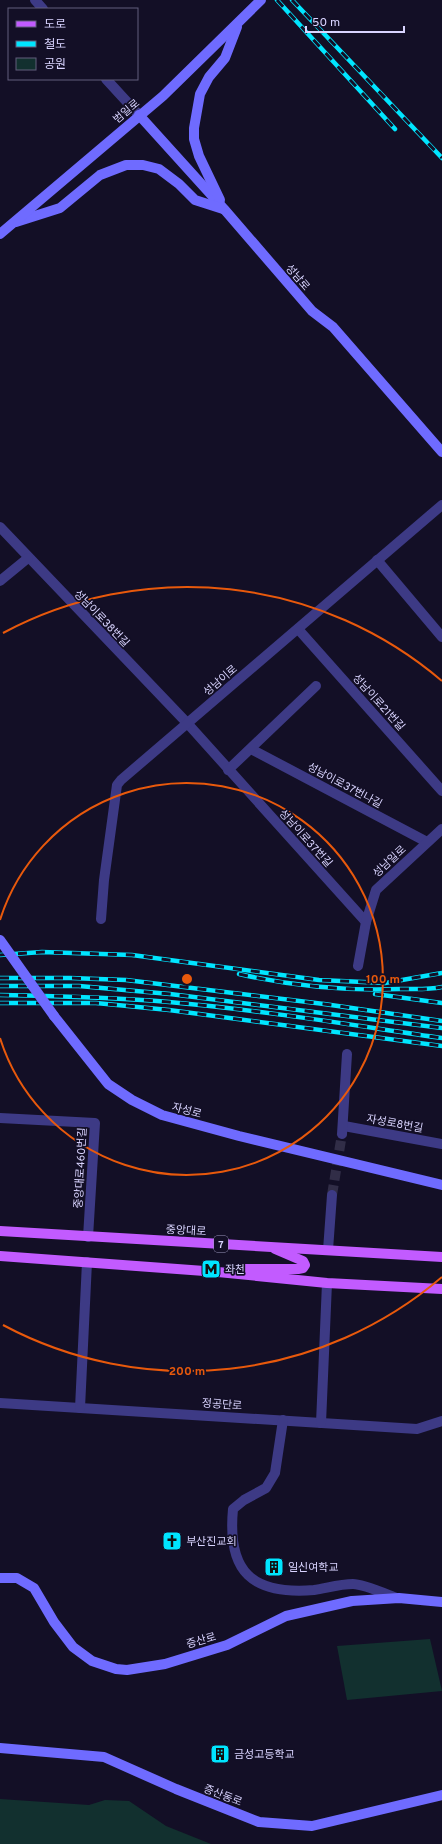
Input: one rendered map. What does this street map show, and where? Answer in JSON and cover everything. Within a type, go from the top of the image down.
[{"type":"main road","name":"범일로","points":[[0,234],[168,91],[262,0]]},
{"type":"main road","points":[[224,209],[199,156],[194,139],[194,128],[200,94],[209,77],[225,58],[239,23]]},
{"type":"main road","name":"성남로","points":[[139,115],[224,209],[312,311],[333,327],[442,452]]},
{"type":"main road","points":[[12,223],[60,208],[100,175],[126,165],[143,165],[159,169],[179,184],[195,200],[224,209]]},
{"type":"main road","name":"자성로","points":[[0,940],[54,1016],[108,1084],[132,1100],[162,1116],[442,1185]]},
{"type":"main road","name":"중앙대로","points":[[0,1231],[442,1257]]},
{"type":"main road","points":[[218,1272],[242,1268],[298,1270],[303,1268],[305,1265],[303,1261],[270,1247]]},
{"type":"main road","points":[[0,1256],[218,1272],[327,1283],[442,1290]]},
{"type":"main road","name":"증산로","points":[[0,1578],[16,1578],[34,1588],[54,1622],[73,1647],[92,1661],[116,1669],[127,1670],[165,1664],[227,1645],[286,1616],[352,1601],[398,1598],[442,1602]]},
{"type":"main road","name":"증산동로","points":[[0,1748],[104,1757],[176,1789],[259,1822],[312,1826],[442,1795]]},
{"type":"street","points":[[35,0],[42,8]]},
{"type":"street","points":[[107,80],[139,115]]},
{"type":"street","name":"성남이로","points":[[101,919],[104,880],[117,785],[121,780],[442,505]]},
{"type":"street","name":"성남이로38번길","points":[[0,527],[188,724]]},
{"type":"street","points":[[0,581],[28,558]]},
{"type":"street","points":[[377,560],[442,637]]},
{"type":"street","name":"성남이로21번길","points":[[298,629],[442,791]]},
{"type":"street","points":[[228,770],[316,686]]},
{"type":"street","name":"성남이로37번길","points":[[188,724],[366,922]]},
{"type":"street","name":"성남이로37번나길","points":[[251,749],[427,842]]},
{"type":"street","name":"성남일로","points":[[358,966],[366,922],[376,890],[442,829]]},
{"type":"street","name":"자성로8번길","points":[[347,1054],[343,1130],[442,1144]]},
{"type":"street","name":"중앙대로460번길","points":[[0,1118],[95,1123],[88,1237]]},
{"type":"street","points":[[328,1250],[332,1195]]},
{"type":"street","points":[[80,1408],[87,1262]]},
{"type":"street","points":[[321,1423],[327,1283]]},
{"type":"street","name":"정공단로","points":[[0,1403],[417,1428],[442,1421]]},
{"type":"street","points":[[283,1420],[275,1473],[266,1488],[244,1500],[234,1509],[232,1534],[236,1554],[244,1572],[254,1582],[272,1589],[290,1591],[314,1590],[354,1584],[398,1598]]},
{"type":"green space","points":[[430,1639],[442,1691],[347,1700],[337,1646]]},
{"type":"green space","points":[[0,1799],[89,1805],[105,1800],[129,1801],[166,1826],[211,1844],[0,1844]]},
{"type":"tunnel","points":[[332,1195],[342,1134]]},
{"type":"railway","points":[[277,0],[395,129]]},
{"type":"railway","points":[[292,0],[442,158]]},
{"type":"railway","points":[[0,955],[42,952],[132,955],[319,980],[385,983],[442,973]]},
{"type":"railway","points":[[239,974],[279,982],[319,987],[360,989],[432,989],[442,987]]},
{"type":"railway","points":[[0,978],[126,980],[324,1004],[442,1021]]},
{"type":"railway","points":[[0,986],[79,986],[170,994],[442,1028]]},
{"type":"railway","points":[[375,994],[442,1003]]},
{"type":"railway","points":[[0,995],[148,1000],[203,1005],[306,1018],[442,1038]]},
{"type":"railway","points":[[0,1003],[96,1003],[169,1010],[442,1046]]},
{"type":"place","name":"좌천","points":[[211,1269]]},
{"type":"place","name":"부산진교회","points":[[172,1541]]},
{"type":"place","name":"일신여학교","points":[[274,1567]]},
{"type":"place","name":"금성고등학교","points":[[220,1754]]}]
